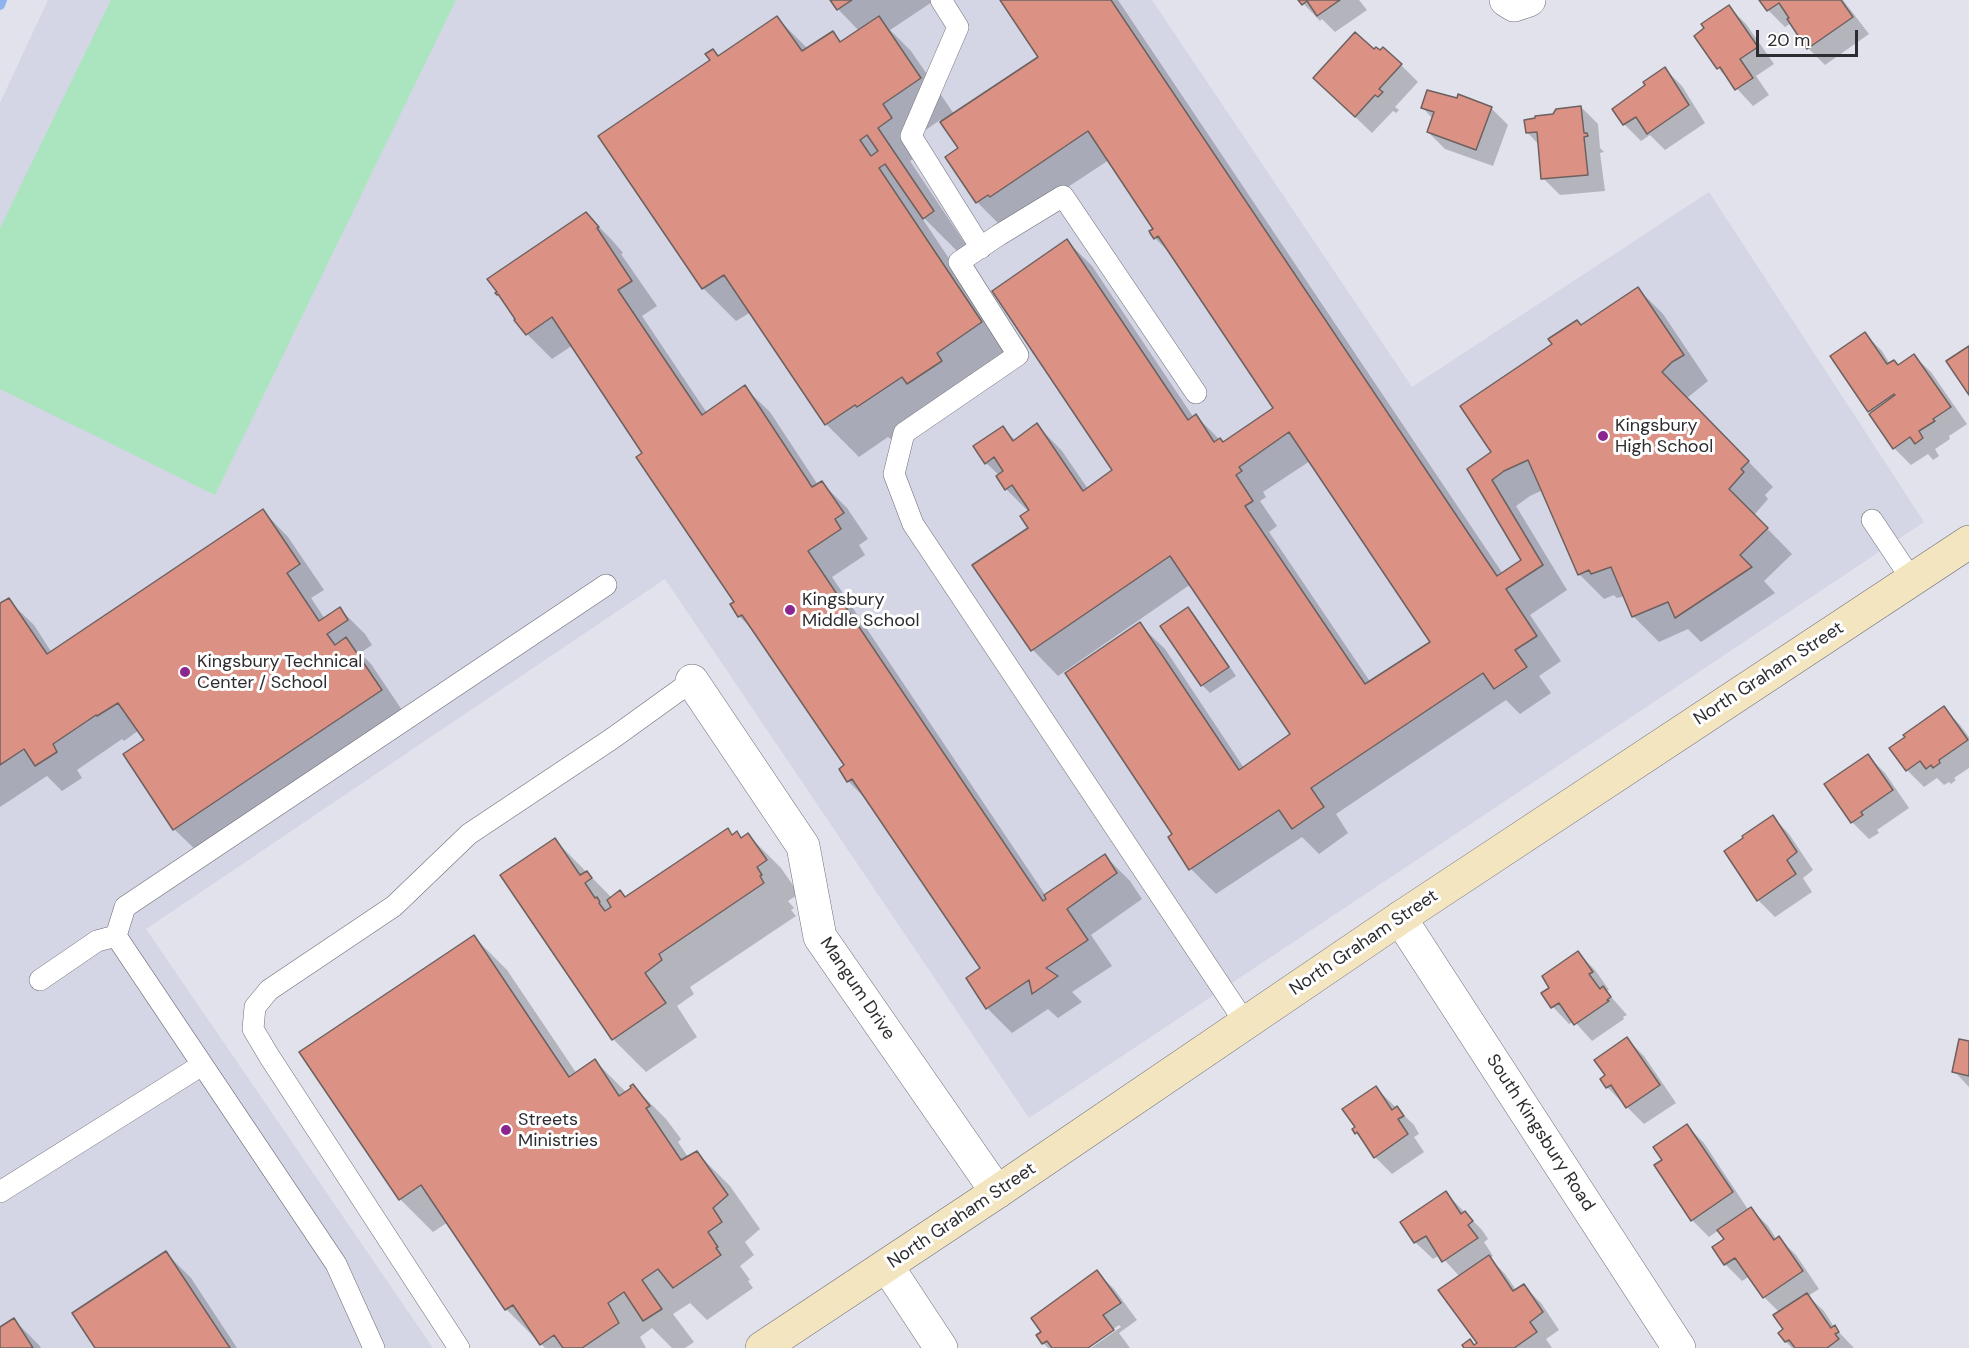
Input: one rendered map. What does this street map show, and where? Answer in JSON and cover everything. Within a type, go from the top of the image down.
[{"type":"main road","name":"North Graham Street","points":[[762,1348],[997,1192],[1400,918],[1969,542]]},
{"type":"street","name":"Mangum Drive","points":[[692,681],[802,846],[820,937],[997,1192]]},
{"type":"street","name":"South Kingsbury Road","points":[[1400,918],[1679,1348]]},
{"type":"street","points":[[887,1266],[941,1348]]},
{"type":"lane","points":[[940,0],[958,27],[911,136],[981,248]]},
{"type":"lane","points":[[1196,393],[1063,196],[959,262],[1018,355],[904,433],[894,474],[913,524],[1246,1024]]},
{"type":"lane","points":[[1872,520],[1912,580]]},
{"type":"lane","points":[[116,936],[125,907],[606,585]]},
{"type":"lane","points":[[459,1348],[269,1056],[254,1029],[255,1007],[269,990],[394,906],[469,834],[613,738],[692,681]]},
{"type":"lane","points":[[40,980],[98,941],[116,936]]},
{"type":"lane","points":[[116,936],[336,1264],[374,1348]]},
{"type":"lane","points":[[0,1192],[202,1065]]},
{"type":"shaded area","points":[[48,0],[1152,0],[1412,387],[1709,192],[1924,522],[1029,1118],[665,579],[146,929],[433,1348],[0,1348],[0,103]]},
{"type":"green space","points":[[111,0],[456,0],[215,495],[0,389],[0,228]]},
{"type":"building","points":[[830,0],[852,0],[837,10]]},
{"type":"building","name":"Kingsbury High School","points":[[1000,0],[1111,0],[1497,576],[1521,560],[1467,469],[1491,452],[1460,406],[1552,344],[1548,339],[1577,320],[1581,325],[1638,287],[1684,355],[1662,372],[1749,461],[1741,469],[1744,472],[1729,489],[1768,528],[1740,555],[1752,567],[1675,618],[1668,602],[1632,617],[1611,567],[1591,574],[1589,570],[1578,575],[1528,460],[1504,471],[1492,480],[1543,565],[1506,589],[1537,636],[1515,650],[1527,667],[1494,689],[1483,673],[1311,788],[1324,807],[1292,829],[1279,810],[1189,870],[1168,837],[1172,834],[1065,673],[1140,622],[1239,770],[1290,734],[1170,556],[1031,651],[972,565],[1028,528],[1020,516],[1029,510],[1012,485],[1005,490],[996,476],[1003,471],[994,457],[985,464],[973,446],[1003,426],[1013,441],[1037,423],[1083,491],[1112,470],[992,291],[1067,239],[1188,420],[1196,414],[1214,442],[1220,438],[1223,442],[1273,408],[1158,236],[1154,239],[1149,231],[1153,229],[1088,131],[990,197],[988,195],[976,203],[945,157],[958,148],[940,122],[1038,57]],"holes":[[[1289,432],[1430,642],[1365,684],[1245,506],[1253,501],[1236,475],[1242,471],[1239,467]]]},
{"type":"building","points":[[1298,0],[1340,0],[1317,16],[1307,1],[1302,5]]},
{"type":"building","points":[[1759,0],[1841,0],[1853,17],[1807,49],[1779,3],[1767,11]]},
{"type":"building","points":[[1729,5],[1758,47],[1740,59],[1753,78],[1735,90],[1720,67],[1717,69],[1694,36],[1704,28],[1701,24]]},
{"type":"building","points":[[777,16],[802,51],[833,31],[840,42],[879,16],[921,78],[883,104],[892,118],[878,128],[934,211],[923,219],[885,164],[879,168],[982,322],[937,353],[942,361],[907,384],[902,377],[825,425],[724,275],[702,289],[598,136],[710,60],[705,54],[713,49],[718,56]],"holes":[[[867,135],[878,151],[871,156],[860,140]]]},
{"type":"building","points":[[1355,32],[1374,49],[1376,47],[1380,50],[1383,47],[1402,64],[1379,89],[1383,92],[1378,97],[1375,95],[1355,117],[1313,78]]},
{"type":"building","points":[[1665,67],[1689,105],[1647,134],[1636,117],[1623,125],[1612,109],[1645,85],[1643,82]]},
{"type":"building","points":[[1427,90],[1457,98],[1458,94],[1492,107],[1476,150],[1427,132],[1434,112],[1421,108]]},
{"type":"building","points":[[1581,106],[1584,133],[1588,136],[1584,137],[1588,175],[1541,179],[1537,132],[1526,133],[1524,120],[1553,114],[1556,109]]},
{"type":"building","name":"Kingsbury Middle School","points":[[586,212],[599,227],[597,228],[632,281],[618,290],[702,415],[745,385],[812,487],[822,481],[844,513],[835,519],[841,529],[808,551],[1043,901],[1046,899],[1044,895],[1105,854],[1117,873],[1067,909],[1088,940],[1046,968],[1058,976],[1032,994],[1029,980],[986,1009],[966,978],[980,968],[852,779],[847,782],[839,769],[844,765],[742,615],[738,617],[730,604],[734,602],[636,457],[642,453],[552,317],[526,335],[487,279]]},
{"type":"building","points":[[1865,332],[1887,364],[1894,360],[1898,365],[1914,354],[1951,407],[1919,431],[1923,438],[1915,444],[1910,437],[1893,449],[1869,414],[1895,395],[1868,412],[1830,356]]},
{"type":"building","points":[[1969,346],[1969,395],[1946,361]]},
{"type":"building","name":"Kingsbury Technical Center / School","points":[[263,509],[300,564],[287,573],[319,621],[340,607],[348,620],[327,634],[335,645],[346,637],[382,690],[173,830],[123,754],[144,740],[118,703],[53,744],[57,752],[35,766],[24,749],[0,765],[0,603],[9,598],[47,654]]},
{"type":"building","points":[[1188,607],[1229,667],[1201,686],[1160,626]]},
{"type":"building","points":[[1944,706],[1968,740],[1939,760],[1940,763],[1933,768],[1931,765],[1926,769],[1920,761],[1906,771],[1889,748],[1905,737],[1903,735]]},
{"type":"building","points":[[1868,754],[1893,790],[1861,812],[1863,815],[1851,823],[1824,784]]},
{"type":"building","points":[[1773,815],[1797,852],[1787,860],[1796,874],[1757,901],[1724,851]]},
{"type":"building","points":[[728,828],[732,835],[737,831],[741,838],[748,833],[767,860],[757,867],[764,883],[659,954],[662,960],[645,973],[666,1003],[612,1040],[500,875],[555,838],[580,875],[587,871],[592,878],[585,883],[605,911],[611,907],[607,900],[620,890],[625,897]]},
{"type":"building","name":"Streets Ministries","points":[[474,935],[569,1077],[595,1059],[619,1096],[633,1084],[650,1106],[646,1108],[681,1160],[697,1151],[728,1195],[713,1208],[722,1222],[708,1232],[721,1255],[673,1288],[658,1269],[642,1280],[662,1309],[643,1321],[624,1292],[608,1303],[619,1323],[582,1348],[563,1348],[554,1335],[540,1345],[513,1305],[505,1310],[421,1185],[399,1200],[299,1052]]},
{"type":"building","points":[[1578,951],[1593,972],[1589,974],[1600,989],[1603,986],[1611,997],[1607,1000],[1609,1001],[1574,1025],[1559,1003],[1551,1008],[1541,993],[1549,988],[1542,976]]},
{"type":"building","points":[[1627,1037],[1660,1085],[1626,1108],[1611,1085],[1606,1088],[1600,1079],[1605,1075],[1594,1060]]},
{"type":"building","points":[[1959,1039],[1969,1041],[1969,1076],[1952,1072]]},
{"type":"building","points":[[1376,1086],[1392,1110],[1397,1106],[1404,1116],[1398,1119],[1408,1134],[1374,1158],[1357,1132],[1355,1134],[1352,1129],[1355,1127],[1342,1109]]},
{"type":"building","points":[[1687,1124],[1733,1192],[1691,1221],[1654,1165],[1662,1160],[1653,1147]]},
{"type":"building","points":[[1446,1191],[1461,1214],[1465,1211],[1473,1221],[1468,1225],[1478,1238],[1442,1262],[1426,1236],[1414,1243],[1400,1222]]},
{"type":"building","points":[[1751,1207],[1774,1240],[1779,1236],[1803,1271],[1763,1298],[1735,1258],[1724,1265],[1712,1247],[1724,1239],[1717,1230]]},
{"type":"building","points":[[166,1251],[230,1348],[95,1348],[72,1313]]},
{"type":"building","points":[[1489,1255],[1513,1291],[1524,1284],[1543,1312],[1530,1322],[1537,1332],[1514,1348],[1464,1348],[1462,1345],[1470,1339],[1474,1345],[1477,1343],[1438,1290]]},
{"type":"building","points":[[1097,1270],[1121,1303],[1103,1315],[1114,1330],[1088,1348],[1052,1348],[1047,1341],[1042,1344],[1036,1335],[1041,1332],[1031,1318]]},
{"type":"building","points":[[1807,1293],[1831,1328],[1835,1325],[1839,1332],[1835,1334],[1839,1339],[1827,1348],[1795,1348],[1789,1340],[1785,1342],[1778,1333],[1783,1329],[1773,1315]]},
{"type":"building","points":[[14,1318],[33,1348],[0,1348],[0,1327]]},
{"type":"waterway","points":[[0,5],[2,0]]},
{"type":"place","name":"Kingsbury High School","points":[[1603,436]]},
{"type":"place","name":"Kingsbury Middle School","points":[[790,610]]},
{"type":"place","name":"Kingsbury Technical Center / School","points":[[185,672]]},
{"type":"place","name":"Streets Ministries","points":[[506,1130]]}]
